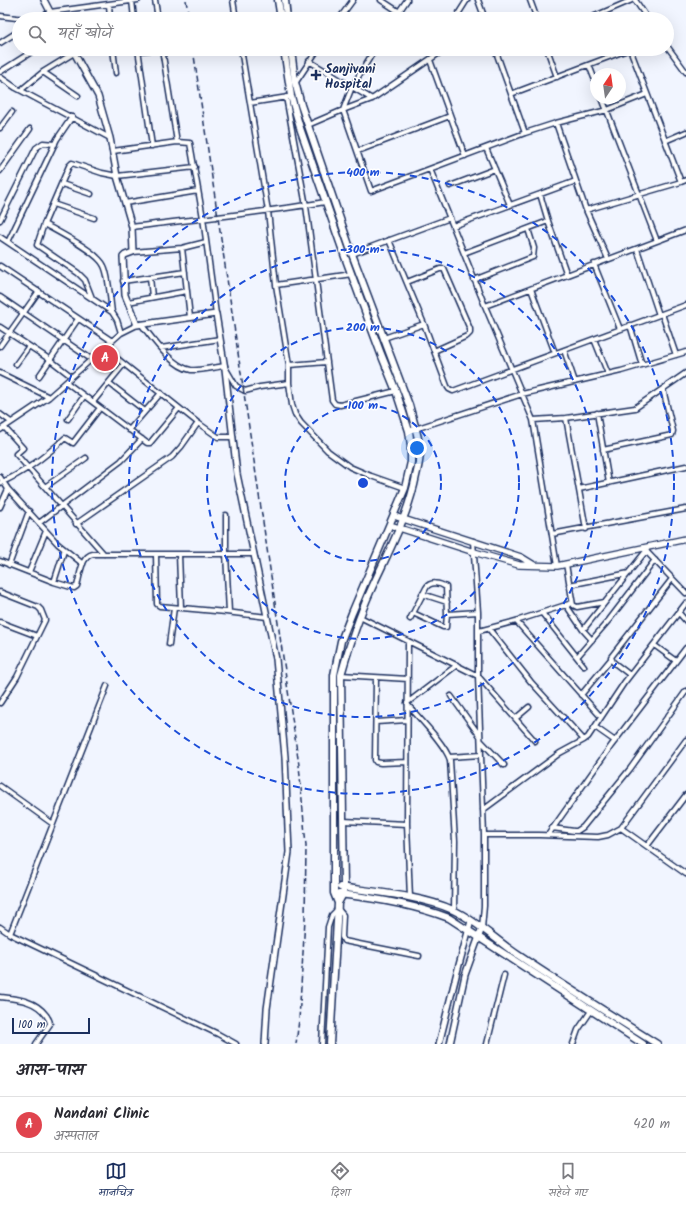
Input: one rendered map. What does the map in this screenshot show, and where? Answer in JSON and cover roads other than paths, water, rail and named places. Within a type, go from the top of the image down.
[{"type":"main road","points":[[278,0],[279,12]]},
{"type":"main road","points":[[285,56],[288,97],[380,354],[396,391],[409,430],[411,446],[411,462],[405,488],[341,641],[334,675],[334,893],[338,906]]},
{"type":"main road","points":[[292,56],[295,82],[308,126],[352,254],[405,393],[416,428],[420,452],[411,497],[399,529],[360,617],[350,643],[341,675],[344,887],[338,906],[336,924],[330,1044]]},
{"type":"main road","points":[[394,516],[521,557],[534,566]]},
{"type":"main road","points":[[390,525],[519,565],[534,566],[557,566],[686,539]]},
{"type":"main road","points":[[335,886],[410,898],[454,910],[482,928],[518,955],[657,1044]]},
{"type":"main road","points":[[334,893],[410,906],[431,911],[449,918],[591,1011],[633,1041],[643,1044]]},
{"type":"street","points":[[44,0],[50,12],[138,0]]},
{"type":"street","points":[[132,0],[133,12]]},
{"type":"street","points":[[155,0],[157,12]]},
{"type":"street","points":[[233,0],[235,12]]},
{"type":"street","points":[[285,3],[290,0]]},
{"type":"street","points":[[344,12],[353,0]]},
{"type":"street","points":[[381,0],[398,12],[407,0]]},
{"type":"street","points":[[459,12],[467,0]]},
{"type":"street","points":[[478,0],[482,12]]},
{"type":"street","points":[[530,0],[534,12]]},
{"type":"street","points":[[605,12],[633,0],[642,12]]},
{"type":"street","points":[[109,4],[110,12]]},
{"type":"street","points":[[0,16],[12,17]]},
{"type":"street","points":[[0,43],[12,35]]},
{"type":"street","points":[[0,72],[25,56]]},
{"type":"street","points":[[22,90],[43,72],[66,56]]},
{"type":"street","points":[[76,56],[98,96],[113,152],[114,176],[125,203],[132,228],[133,252]]},
{"type":"street","points":[[114,56],[116,73]]},
{"type":"street","points":[[139,56],[152,146]]},
{"type":"street","points":[[163,56],[177,142]]},
{"type":"street","points":[[242,56],[268,211],[289,383],[292,405],[295,414],[301,423],[328,451],[350,467],[405,488]]},
{"type":"street","points":[[295,82],[313,56]]},
{"type":"street","points":[[371,56],[352,87],[343,110],[371,191],[525,133],[556,123],[607,110],[647,94]]},
{"type":"street","points":[[308,126],[372,99],[435,56]]},
{"type":"street","points":[[497,56],[525,133]]},
{"type":"street","points":[[550,56],[557,77]]},
{"type":"street","points":[[511,94],[612,56]]},
{"type":"street","points":[[633,56],[681,182]]},
{"type":"street","points":[[674,56],[686,72]]},
{"type":"street","points":[[430,60],[465,156]]},
{"type":"street","points":[[309,61],[372,99]]},
{"type":"street","points":[[588,65],[590,70]]},
{"type":"street","points":[[43,72],[78,96]]},
{"type":"street","points":[[0,77],[110,138]]},
{"type":"street","points":[[250,103],[288,97],[306,206],[332,400],[335,404],[340,405],[396,391]]},
{"type":"street","points":[[604,104],[657,241]]},
{"type":"street","points":[[0,128],[12,112]]},
{"type":"street","points":[[358,151],[450,116]]},
{"type":"street","points":[[8,242],[58,137],[72,117]]},
{"type":"street","points":[[556,123],[586,210],[608,259]]},
{"type":"street","points":[[0,170],[30,129]]},
{"type":"street","points":[[665,141],[686,132]]},
{"type":"street","points":[[113,152],[177,142],[190,143],[195,167],[230,402],[237,474],[276,659],[285,757],[289,852],[267,1009],[265,1044]]},
{"type":"street","points":[[0,220],[36,148],[43,143],[55,144]]},
{"type":"street","points":[[486,148],[510,205]]},
{"type":"street","points":[[92,298],[85,280],[78,273],[38,246],[37,243],[69,166],[72,163],[114,176],[195,167]]},
{"type":"street","points":[[430,169],[474,280],[533,420],[557,566]]},
{"type":"street","points":[[450,186],[495,169]]},
{"type":"street","points":[[586,210],[686,180]]},
{"type":"street","points":[[453,226],[576,181]]},
{"type":"street","points":[[62,184],[92,194]]},
{"type":"street","points":[[125,203],[198,191]]},
{"type":"street","points":[[540,194],[567,275]]},
{"type":"street","points":[[132,228],[306,206],[325,202]]},
{"type":"street","points":[[53,204],[94,218]]},
{"type":"street","points":[[352,254],[450,218]]},
{"type":"street","points":[[464,253],[548,221]]},
{"type":"street","points":[[44,224],[76,242],[102,262],[106,272],[112,312]]},
{"type":"street","points":[[474,280],[533,257],[534,248],[528,229]]},
{"type":"street","points":[[485,306],[686,230]]},
{"type":"street","points":[[0,237],[112,312],[123,332]]},
{"type":"street","points":[[389,240],[424,324],[447,386],[451,390],[455,391],[686,305]]},
{"type":"street","points":[[206,242],[182,248],[125,254],[123,256],[123,281],[125,295],[138,325],[176,363],[184,368],[192,370],[225,367]]},
{"type":"street","points":[[182,248],[190,318]]},
{"type":"street","points":[[637,249],[676,355]]},
{"type":"street","points":[[594,264],[620,329]]},
{"type":"street","points":[[0,266],[112,341]]},
{"type":"street","points":[[407,282],[440,270],[444,270],[470,329],[470,333],[467,336],[434,351]]},
{"type":"street","points":[[123,281],[185,272]]},
{"type":"street","points":[[276,285],[352,274]]},
{"type":"street","points":[[150,278],[152,298]]},
{"type":"street","points":[[531,289],[555,353]]},
{"type":"street","points":[[128,302],[187,291]]},
{"type":"street","points":[[0,346],[39,292]]},
{"type":"street","points":[[0,297],[91,359]]},
{"type":"street","points":[[104,554],[27,468],[16,454],[23,448],[2,429],[50,397],[123,332],[138,325],[216,314]]},
{"type":"street","points":[[39,376],[49,359],[78,319]]},
{"type":"street","points":[[384,338],[424,324]]},
{"type":"street","points":[[630,325],[642,365]]},
{"type":"street","points":[[0,327],[72,376]]},
{"type":"street","points":[[161,348],[220,339]]},
{"type":"street","points":[[594,339],[608,374]]},
{"type":"street","points":[[16,364],[29,346]]},
{"type":"street","points":[[104,348],[198,423],[221,437],[233,437]]},
{"type":"street","points":[[564,350],[575,382]]},
{"type":"street","points":[[409,430],[522,396],[686,352]]},
{"type":"street","points":[[288,365],[327,362]]},
{"type":"street","points":[[93,402],[124,364]]},
{"type":"street","points":[[225,367],[236,386],[245,391],[260,387],[289,383]]},
{"type":"street","points":[[0,373],[50,397]]},
{"type":"street","points":[[533,420],[566,418],[635,408],[686,373]]},
{"type":"street","points":[[66,382],[147,443],[150,443],[179,408]]},
{"type":"street","points":[[109,383],[145,411]]},
{"type":"street","points":[[603,450],[672,436],[673,430],[663,389]]},
{"type":"street","points":[[129,430],[161,393]]},
{"type":"street","points":[[68,419],[84,396]]},
{"type":"street","points":[[1,483],[27,468],[52,450],[65,438],[73,443],[100,408]]},
{"type":"street","points":[[597,413],[609,483]]},
{"type":"street","points":[[0,414],[11,422]]},
{"type":"street","points":[[566,418],[586,529]]},
{"type":"street","points":[[76,524],[172,456],[181,447],[198,423]]},
{"type":"street","points":[[39,523],[121,461],[142,439]]},
{"type":"street","points":[[45,487],[86,458]]},
{"type":"street","points":[[579,490],[686,466]]},
{"type":"street","points":[[0,477],[1,483],[29,511],[64,551],[83,564]]},
{"type":"street","points":[[0,507],[8,489]]},
{"type":"street","points":[[552,534],[586,529],[686,509]]},
{"type":"street","points":[[9,565],[29,511]]},
{"type":"street","points":[[226,515],[226,554],[229,612]]},
{"type":"street","points":[[29,572],[46,531]]},
{"type":"street","points":[[450,1044],[465,975],[482,928],[484,906],[484,835],[478,676],[479,631],[473,542]]},
{"type":"street","points":[[583,630],[629,572],[644,549],[686,593]]},
{"type":"street","points":[[54,582],[64,551]]},
{"type":"street","points":[[156,554],[157,604],[160,606],[267,617]]},
{"type":"street","points":[[179,554],[181,608]]},
{"type":"street","points":[[0,561],[54,582],[74,588],[77,586],[83,564],[89,555],[254,554]]},
{"type":"street","points":[[577,657],[610,620],[655,560]]},
{"type":"street","points":[[566,564],[573,605],[577,607],[605,602]]},
{"type":"street","points":[[569,585],[629,572]]},
{"type":"street","points":[[581,695],[611,659],[612,655],[672,579]]},
{"type":"street","points":[[410,619],[422,594],[429,584],[443,585],[447,589],[447,625],[444,628],[413,613]]},
{"type":"street","points":[[0,592],[38,607],[41,610],[45,620],[17,677],[0,703]]},
{"type":"street","points":[[422,594],[447,602]]},
{"type":"street","points":[[479,631],[572,603]]},
{"type":"street","points":[[483,810],[560,753],[584,740],[596,727],[601,717],[630,675],[686,603]]},
{"type":"street","points":[[566,605],[583,630],[592,640]]},
{"type":"street","points":[[169,644],[174,608]]},
{"type":"street","points":[[447,614],[478,612]]},
{"type":"street","points":[[542,613],[584,666]]},
{"type":"street","points":[[679,613],[686,621]]},
{"type":"street","points":[[360,617],[478,676],[535,741]]},
{"type":"street","points":[[516,621],[601,717]]},
{"type":"street","points":[[0,622],[37,636]]},
{"type":"street","points":[[489,629],[531,682],[584,740]]},
{"type":"street","points":[[408,641],[407,824],[410,898]]},
{"type":"street","points":[[654,646],[676,661]]},
{"type":"street","points":[[548,835],[615,741],[686,648]]},
{"type":"street","points":[[611,659],[630,675]]},
{"type":"street","points":[[408,704],[457,665]]},
{"type":"street","points":[[341,675],[408,679]]},
{"type":"street","points":[[376,678],[376,762],[407,762]]},
{"type":"street","points":[[10,934],[107,686]]},
{"type":"street","points":[[552,828],[577,831],[583,827],[626,774],[686,691]]},
{"type":"street","points":[[451,696],[481,739],[504,765]]},
{"type":"street","points":[[408,704],[429,729],[449,757],[451,764],[455,835],[454,910]]},
{"type":"street","points":[[516,718],[530,707]]},
{"type":"street","points":[[376,722],[407,720]]},
{"type":"street","points":[[596,727],[615,741]]},
{"type":"street","points":[[484,835],[598,837],[608,835],[621,828],[686,740]]},
{"type":"street","points":[[449,757],[481,755]]},
{"type":"street","points":[[0,786],[53,824]]},
{"type":"street","points":[[647,846],[686,795]]},
{"type":"street","points":[[343,821],[407,824]]},
{"type":"street","points":[[621,828],[686,874]]},
{"type":"street","points":[[322,1044],[328,926],[332,914],[338,906],[343,915],[342,937],[344,941],[419,956]]},
{"type":"street","points":[[439,1044],[471,921]]},
{"type":"street","points":[[0,928],[236,1044]]},
{"type":"street","points":[[487,1044],[504,975]]},
{"type":"street","points":[[0,997],[32,1003],[42,1010],[50,1021],[49,1027],[36,1044]]},
{"type":"street","points":[[573,1044],[578,1030],[591,1011]]},
{"type":"railway","points":[[186,0],[188,12]]},
{"type":"railway","points":[[194,56],[299,765],[306,846],[305,919],[299,1020],[296,1044]]},
{"type":"place","name":"Sanjivani Hospital","points":[[316,75]]},
{"type":"place","name":"Nandani Clinic","points":[[105,358]]}]
